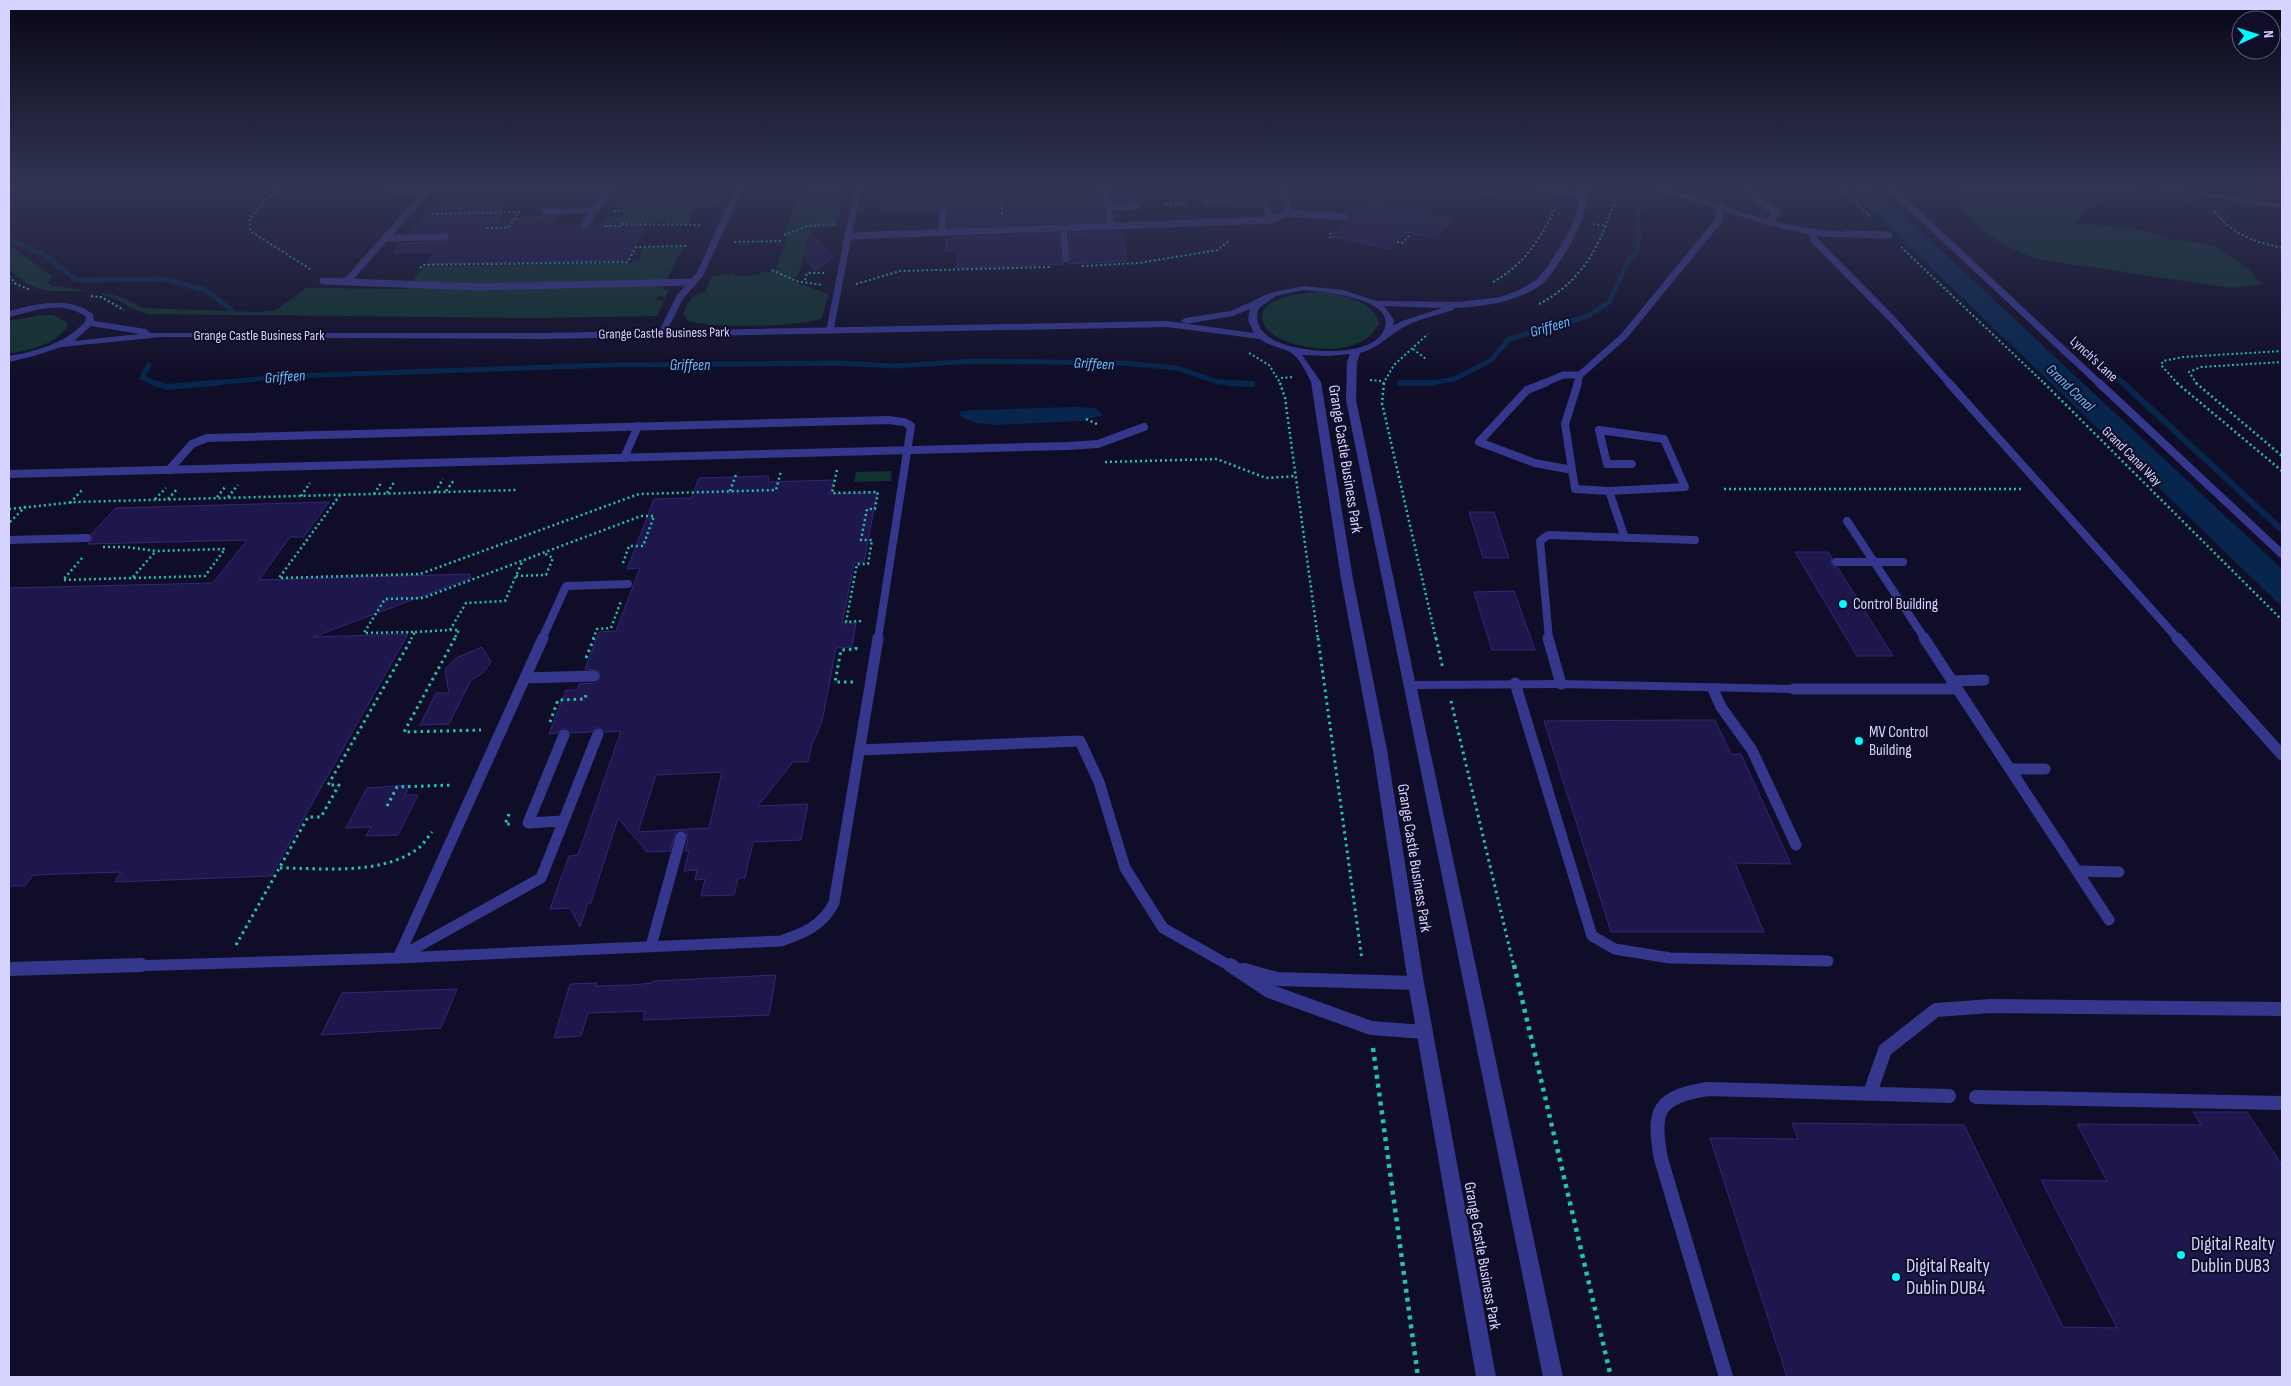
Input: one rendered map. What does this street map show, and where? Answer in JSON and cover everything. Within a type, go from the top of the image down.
[{"type":"street","points":[[1293,350],[1331,354],[1356,351],[1376,344],[1386,334],[1405,323],[1457,305],[1501,298],[1523,291],[1538,282],[1563,249]]},
{"type":"street","name":"Grange Castle Business Park","points":[[1167,324],[1233,313],[1257,304],[1269,296],[1302,288],[1342,290],[1374,303]]},
{"type":"street","points":[[1374,303],[1457,305]]},
{"type":"street","points":[[1374,303],[1385,313],[1390,324],[1386,334]]},
{"type":"street","points":[[1257,304],[1251,312],[1251,322],[1261,336]]},
{"type":"street","points":[[9,306],[22,310]]},
{"type":"street","points":[[9,314],[41,307],[74,307],[85,310],[90,316],[89,323],[73,338],[58,345],[9,359]]},
{"type":"street","name":"Grange Castle Business Park","points":[[89,323],[161,334]]},
{"type":"street","name":"Grange Castle Business Park","points":[[58,345],[161,334],[543,336],[1167,324],[1261,336],[1293,350],[1305,363],[1316,382],[1347,579],[1380,750],[1416,983],[1486,1377]]},
{"type":"street","name":"Grange Castle Business Park","points":[[1356,351],[1352,362],[1351,400],[1553,1377]]},
{"type":"street","points":[[9,363],[23,356]]},
{"type":"street","points":[[1410,685],[1515,683],[1713,689],[1794,689]]},
{"type":"lane","points":[[348,280],[376,249]]},
{"type":"lane","points":[[662,333],[680,297],[700,274],[712,249]]},
{"type":"lane","points":[[830,330],[845,249]]},
{"type":"lane","points":[[1065,249],[1066,259]]},
{"type":"lane","points":[[1632,464],[1607,464],[1600,430],[1664,439],[1685,487],[1609,491],[1575,488],[1565,424],[1580,376],[1624,336],[1696,249]]},
{"type":"lane","points":[[1823,249],[1893,320],[2282,755]]},
{"type":"lane","name":"Lynch's Lane","points":[[1955,249],[2282,554]]},
{"type":"lane","points":[[323,281],[348,280],[406,285],[552,286],[693,282]]},
{"type":"lane","points":[[1572,470],[1535,463],[1479,442],[1527,390],[1563,375],[1580,376]]},
{"type":"lane","points":[[9,969],[398,958],[781,941],[806,932],[826,919],[834,903],[909,450],[912,429],[908,424],[899,421],[638,426],[207,438],[192,444],[169,470]]},
{"type":"lane","points":[[624,458],[638,426]]},
{"type":"lane","points":[[9,474],[1086,445],[1110,440],[1144,427]]},
{"type":"lane","points":[[1609,491],[1625,538]]},
{"type":"lane","points":[[1847,521],[2109,920]]},
{"type":"lane","points":[[1562,684],[1546,630],[1540,541],[1548,535],[1695,540]]},
{"type":"lane","points":[[9,540],[87,538]]},
{"type":"lane","points":[[1836,562],[1903,562]]},
{"type":"lane","points":[[398,958],[566,586],[628,584]]},
{"type":"lane","points":[[525,678],[594,676]]},
{"type":"lane","points":[[1794,689],[1954,685],[1984,680]]},
{"type":"lane","points":[[1515,683],[1592,936],[1604,945],[1622,951],[1670,958],[1828,961]]},
{"type":"lane","points":[[1713,689],[1721,707],[1752,750],[1796,845]]},
{"type":"lane","points":[[398,958],[540,878],[598,734]]},
{"type":"lane","points":[[563,821],[528,823],[564,735]]},
{"type":"lane","points":[[860,750],[1080,741],[1099,782],[1125,868],[1163,928],[1233,967],[1269,991],[1371,1028],[1425,1032]]},
{"type":"lane","points":[[2010,769],[2045,769]]},
{"type":"lane","points":[[651,946],[682,837]]},
{"type":"lane","points":[[2078,872],[2119,872]]},
{"type":"lane","points":[[1233,967],[1276,979],[1416,983]]},
{"type":"lane","points":[[1870,1093],[1885,1050],[1936,1010],[1991,1006],[2282,1009]]},
{"type":"lane","points":[[1726,1377],[1660,1159],[1656,1123],[1664,1106],[1679,1094],[1708,1089],[1949,1096]]},
{"type":"lane","points":[[1976,1097],[2282,1103]]},
{"type":"path","points":[[278,249],[310,269]]},
{"type":"path","points":[[406,285],[423,265],[628,262],[635,249]]},
{"type":"path","points":[[1080,266],[1139,263],[1221,249]]},
{"type":"path","points":[[1485,284],[1503,278],[1520,264],[1532,249]]},
{"type":"path","name":"Grand Canal Way","points":[[1903,249],[2020,359],[2282,620]]},
{"type":"path","points":[[772,270],[796,282],[810,285],[838,285],[861,284],[900,271],[1051,267]]},
{"type":"path","points":[[805,280],[807,273],[840,272]]},
{"type":"path","points":[[1412,349],[1426,359]]},
{"type":"path","points":[[1243,350],[1270,366],[1280,378],[1296,476],[1365,982]]},
{"type":"path","points":[[2282,351],[2183,358],[2163,361],[2160,365],[2171,378],[2282,471]]},
{"type":"path","points":[[2282,362],[2201,368],[2189,372],[2196,382],[2282,456]]},
{"type":"path","points":[[1280,378],[1299,377]]},
{"type":"path","points":[[1364,379],[1382,381],[1382,403],[1443,670]]},
{"type":"path","points":[[1086,419],[1100,426]]},
{"type":"path","points":[[837,469],[832,493],[878,492],[875,509],[866,509],[861,540],[872,540],[868,564],[857,564],[846,622],[860,621],[859,631]]},
{"type":"path","points":[[340,495],[279,578],[420,574],[639,494],[776,490],[782,471]]},
{"type":"path","points":[[730,491],[737,472]]},
{"type":"path","points":[[1724,489],[2046,490]]},
{"type":"path","points":[[9,509],[28,505],[76,502],[518,490]]},
{"type":"path","points":[[9,524],[28,505]]},
{"type":"path","points":[[502,730],[404,732],[459,630],[364,633],[386,599],[422,598],[641,516],[654,516],[643,546],[629,546],[619,572],[632,572],[628,584],[611,628],[597,629],[586,658],[601,658],[585,699],[558,700],[548,725]]},
{"type":"path","points":[[87,553],[63,580],[204,576],[225,549],[156,551],[126,547],[101,547]]},
{"type":"path","points":[[133,578],[156,551]]},
{"type":"path","points":[[516,576],[546,575],[553,558],[543,553]]},
{"type":"path","points":[[450,630],[466,603],[505,601],[522,560]]},
{"type":"path","points":[[226,963],[308,817],[322,817],[339,784],[328,785],[414,632]]},
{"type":"path","points":[[857,640],[856,650],[841,650],[835,682],[871,681]]},
{"type":"path","points":[[1450,698],[1611,1377]]},
{"type":"path","points":[[450,794],[461,770],[484,769]]},
{"type":"path","points":[[387,806],[397,787],[454,785]]},
{"type":"path","points":[[513,806],[505,824],[528,823]]},
{"type":"path","points":[[279,868],[374,865],[396,861],[407,857],[419,848],[434,827]]},
{"type":"path","points":[[1371,1028],[1418,1377]]},
{"type":"green space","points":[[9,249],[14,249],[53,277],[48,283],[50,285],[119,296],[143,308],[256,312],[275,311],[306,288],[406,289],[424,267],[631,263],[634,259],[639,259],[643,249],[682,249],[662,289],[669,290],[665,299],[662,296],[655,298],[659,301],[664,301],[657,316],[528,318],[148,314],[115,299],[96,293],[47,290],[35,287],[9,269]]},
{"type":"green space","points":[[783,249],[806,249],[798,276],[789,280],[828,294],[822,318],[776,325],[733,326],[697,323],[687,320],[683,314],[693,297],[705,293],[712,276],[735,273],[734,276],[760,275],[761,272],[775,271]]},
{"type":"green space","points":[[2013,249],[2218,249],[2250,270],[2261,284],[2232,288],[2036,259]]},
{"type":"green space","points":[[1320,292],[1347,297],[1363,303],[1370,308],[1379,323],[1371,334],[1360,342],[1347,347],[1332,349],[1301,346],[1273,335],[1265,326],[1263,313],[1267,306],[1274,301],[1303,293]]},
{"type":"green space","points":[[40,315],[53,315],[67,322],[67,327],[62,333],[48,342],[9,354],[9,321]]},
{"type":"green space","points":[[892,471],[891,481],[854,482],[856,472]]},
{"type":"water","name":"Grand Canal","points":[[1912,249],[1939,249],[2282,569],[2282,607]]},
{"type":"water","points":[[1095,408],[1104,415],[1081,421],[996,425],[976,423],[963,418],[959,414],[961,411],[975,410]]},
{"type":"building","points":[[396,249],[633,249],[627,260],[426,264],[436,252],[393,252]]},
{"type":"building","points":[[808,249],[826,249],[834,256],[815,271],[805,259]]},
{"type":"building","points":[[945,249],[1060,249],[1061,260],[1064,264],[957,268],[957,251],[945,251]]},
{"type":"building","points":[[1070,249],[1125,249],[1127,261],[1069,264],[1071,258]]},
{"type":"building","points":[[769,476],[768,482],[834,480],[830,494],[877,493],[864,562],[854,563],[842,624],[856,623],[852,647],[836,648],[822,722],[812,744],[808,762],[793,762],[758,806],[808,804],[801,840],[753,842],[745,878],[738,878],[734,895],[701,896],[705,879],[695,880],[697,870],[684,871],[689,851],[685,851],[688,838],[686,832],[680,830],[676,832],[670,851],[647,852],[618,818],[591,903],[588,903],[580,927],[570,908],[550,909],[569,856],[578,855],[621,731],[605,732],[597,727],[591,732],[571,733],[564,728],[557,733],[549,734],[566,690],[577,690],[579,684],[595,683],[600,679],[598,670],[585,669],[599,632],[616,631],[640,568],[627,569],[654,499],[691,498],[699,478]],"holes":[[[722,772],[709,828],[638,832],[656,775]]]},
{"type":"building","points":[[329,502],[304,537],[290,537],[259,580],[470,574],[471,578],[313,637],[408,634],[271,876],[115,882],[121,872],[33,875],[25,886],[9,886],[9,588],[213,583],[247,540],[88,544],[92,540],[91,534],[116,508]]},
{"type":"building","points":[[1469,512],[1494,512],[1509,558],[1483,558]]},
{"type":"building","name":"Control Building","points":[[1795,552],[1828,552],[1832,558],[1831,565],[1838,568],[1893,656],[1857,656]]},
{"type":"building","points":[[1514,591],[1535,650],[1492,650],[1474,592]]},
{"type":"building","points":[[482,647],[491,662],[483,673],[471,680],[449,724],[420,725],[436,693],[449,693],[446,668],[456,658]]},
{"type":"building","points":[[1715,720],[1731,754],[1741,754],[1791,864],[1735,863],[1764,932],[1611,932],[1544,721]]},
{"type":"building","points":[[410,785],[405,795],[418,795],[398,835],[366,836],[371,827],[346,828],[367,788]]},
{"type":"building","points":[[776,975],[769,1015],[643,1020],[645,1011],[588,1013],[581,1036],[554,1038],[570,984],[597,983],[596,986],[632,985],[652,983],[653,981]]},
{"type":"building","points":[[457,989],[441,1028],[321,1035],[342,993]]},
{"type":"building","points":[[2193,1112],[2247,1112],[2282,1165],[2282,1377],[1787,1377],[1710,1138],[1798,1139],[1792,1123],[1964,1125],[2063,1327],[2117,1328],[2041,1180],[2107,1181],[2077,1124],[2201,1125]]},
{"type":"waterway","name":"Griffeen","points":[[32,249],[42,253],[76,280],[164,279],[205,290],[232,310]]},
{"type":"waterway","name":"Griffeen","points":[[1431,383],[1455,379],[1491,360],[1509,339],[1588,316],[1609,302],[1627,263],[1637,249]]},
{"type":"waterway","points":[[2088,350],[2124,384]]},
{"type":"waterway","name":"Griffeen","points":[[202,384],[291,376],[607,365],[838,363],[896,366],[974,361],[1122,363],[1177,368],[1218,382],[1246,384]]},
{"type":"waterway","name":"Griffeen","points":[[149,365],[142,378],[158,384]]},
{"type":"waterway","name":"Griffeen","points":[[158,384],[167,387],[216,383]]},
{"type":"waterway","name":"Griffeen","points":[[1228,383],[1246,384]]},
{"type":"waterway","name":"Griffeen","points":[[1400,383],[1431,383]]},
{"type":"waterway","points":[[2123,383],[2282,530]]},
{"type":"waterway","name":"Griffeen","points":[[1246,384],[1252,384]]},
{"type":"waterway","name":"Griffeen","points":[[1246,384],[1250,384]]},
{"type":"place","name":"Control Building","points":[[1843,604]]},
{"type":"place","name":"MV Control Building","points":[[1859,741]]},
{"type":"place","name":"Digital Realty Dublin DUB3","points":[[2181,1255]]},
{"type":"place","name":"Digital Realty Dublin DUB4","points":[[1896,1277]]}]
